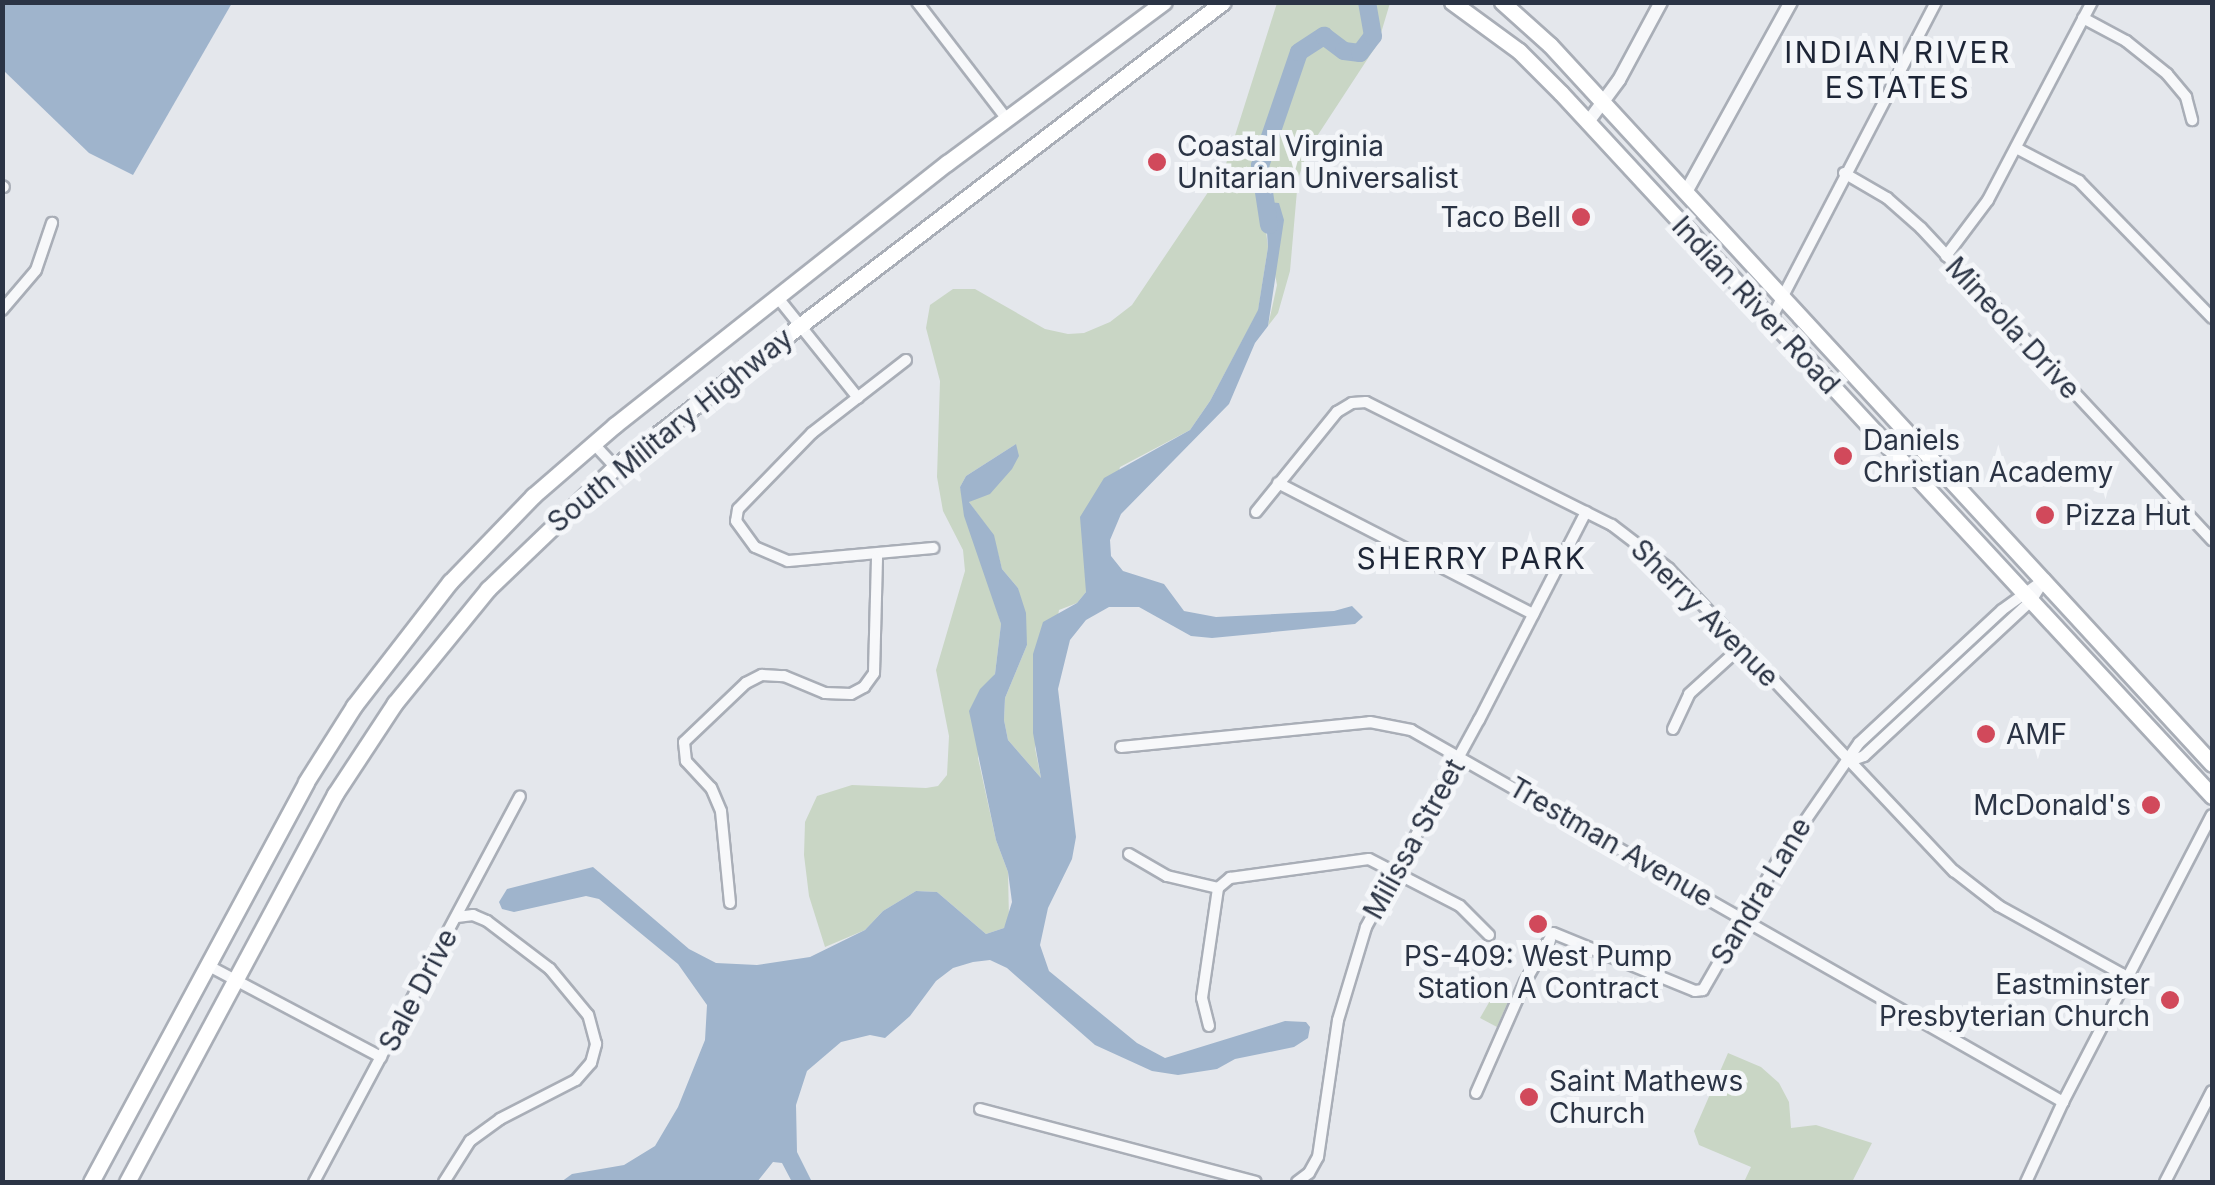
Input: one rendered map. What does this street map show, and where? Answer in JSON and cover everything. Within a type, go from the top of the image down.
[{"type":"main road","name":"South Military Highway","points":[[91,1182],[314,769],[393,651],[499,530],[593,443],[1006,118],[1164,2]]},
{"type":"main road","name":"South Military Highway","points":[[127,1182],[335,794],[395,703],[488,589],[615,467],[1223,2]]},
{"type":"main road","name":"Indian River Road","points":[[1452,2],[1519,50],[1588,122],[2212,796]]},
{"type":"main road","name":"Indian River Road","points":[[1502,2],[1604,102],[2212,764]]},
{"type":"street","points":[[933,2],[920,7],[1006,118]]},
{"type":"street","points":[[1588,122],[1604,102],[1661,2]]},
{"type":"street","points":[[1686,192],[1791,2]]},
{"type":"street","points":[[1770,321],[1936,2]]},
{"type":"street","points":[[1946,256],[1977,218],[2092,2]]},
{"type":"street","points":[[2084,18],[2126,41],[2167,74],[2186,98],[2192,120]]},
{"type":"street","points":[[2016,148],[2079,181],[2212,318]]},
{"type":"street","name":"Mineola Drive","points":[[1844,173],[1903,211],[2212,540]]},
{"type":"street","points":[[2,310],[36,270],[52,224]]},
{"type":"street","points":[[778,298],[858,398]]},
{"type":"street","points":[[906,360],[812,433],[738,509],[736,521],[755,547],[774,558],[877,556],[933,548]]},
{"type":"street","name":"Sherry Avenue","points":[[1256,512],[1337,412],[1352,403],[1366,402],[1586,512],[1653,554],[1930,850],[1977,891],[2129,978]]},
{"type":"street","points":[[593,443],[615,467]]},
{"type":"street","points":[[1278,484],[1533,614]]},
{"type":"street","name":"Milissa Street","points":[[1296,1182],[1309,1174],[1318,1157],[1352,962],[1396,870],[1461,755],[1586,512]]},
{"type":"street","points":[[730,903],[721,812],[711,788],[686,761],[684,742],[746,683],[762,674],[784,676],[810,690],[831,694],[857,692],[874,673],[877,556]]},
{"type":"street","name":"Sandra Lane","points":[[1476,1094],[1548,936],[1558,932],[1699,992],[1814,804],[1858,743],[2045,579]]},
{"type":"street","points":[[1673,729],[1689,694],[1741,646]]},
{"type":"street","name":"Trestman Avenue","points":[[1121,747],[1370,722],[1411,730],[1461,755],[2063,1102]]},
{"type":"street","name":"Sale Drive","points":[[314,1182],[520,797]]},
{"type":"street","points":[[2026,1182],[2063,1102],[2212,815]]},
{"type":"street","points":[[1129,854],[1167,876],[1218,888]]},
{"type":"street","points":[[1209,1026],[1202,998],[1218,888],[1230,878],[1369,859],[1460,906],[1490,935]]},
{"type":"street","points":[[444,1182],[470,1141],[500,1119],[576,1080],[591,1063],[596,1044],[588,1015],[550,969],[486,921],[473,916],[457,917]]},
{"type":"street","points":[[206,966],[381,1057]]},
{"type":"street","points":[[2164,1182],[2212,1091]]},
{"type":"street","points":[[980,1109],[1256,1182]]},
{"type":"green space","points":[[1277,3],[1390,3],[1378,43],[1308,150],[1298,179],[1290,271],[1278,313],[1268,326],[1277,285],[1263,208],[1268,247],[1258,311],[1210,401],[1190,430],[1120,467],[1086,592],[1077,603],[1059,610],[1035,748],[1041,778],[1008,740],[1004,720],[1005,698],[1027,645],[1018,588],[1002,569],[993,535],[969,502],[1016,444],[966,476],[960,487],[1001,624],[995,674],[985,688],[978,758],[996,840],[1008,872],[1009,920],[1004,928],[986,934],[937,892],[916,891],[883,911],[865,930],[825,947],[809,896],[804,855],[805,822],[817,796],[852,785],[926,788],[938,786],[947,775],[949,736],[936,670],[965,571],[963,550],[943,511],[937,477],[940,381],[926,328],[930,305],[953,289],[975,289],[1045,329],[1068,334],[1084,333],[1110,322],[1132,305],[1225,167]]},
{"type":"green space","points":[[1499,985],[1512,992],[1497,1027],[1480,1018]]},
{"type":"green space","points":[[1728,1053],[1761,1067],[1779,1083],[1789,1102],[1791,1128],[1816,1125],[1872,1143],[1852,1182],[1744,1182],[1751,1167],[1699,1145],[1694,1131]]},
{"type":"water","points":[[2,3],[232,3],[133,175],[89,153],[3,70]]},
{"type":"water","points":[[1265,202],[1279,203],[1284,220],[1268,326],[1255,343],[1229,404],[1121,514],[1110,540],[1111,556],[1123,571],[1164,584],[1184,611],[1216,617],[1334,611],[1352,606],[1363,617],[1355,624],[1212,638],[1191,636],[1139,607],[1109,607],[1086,620],[1070,640],[1058,689],[1076,837],[1072,859],[1048,908],[1040,945],[1049,971],[1137,1043],[1165,1058],[1285,1021],[1306,1022],[1310,1027],[1308,1038],[1294,1047],[1235,1059],[1217,1069],[1178,1075],[1152,1071],[1095,1045],[1007,968],[990,960],[973,962],[953,968],[936,981],[910,1016],[885,1038],[870,1035],[841,1042],[807,1071],[796,1105],[797,1152],[812,1182],[792,1182],[782,1163],[773,1162],[757,1182],[561,1182],[572,1174],[624,1165],[655,1146],[678,1107],[705,1040],[707,1005],[678,964],[599,899],[586,896],[514,912],[502,909],[499,902],[507,889],[593,867],[689,949],[716,963],[757,965],[810,957],[865,930],[883,911],[916,891],[937,892],[986,934],[1004,928],[1012,902],[1008,872],[996,840],[969,711],[980,689],[995,674],[1001,624],[964,516],[960,487],[966,476],[1016,444],[1019,456],[1012,469],[990,494],[969,502],[994,535],[1002,569],[1018,588],[1026,613],[1027,645],[1005,698],[1004,720],[1008,740],[1041,778],[1033,733],[1033,654],[1043,622],[1077,603],[1086,592],[1080,517],[1104,478],[1190,430],[1210,401],[1258,310],[1268,247]]},
{"type":"waterway","points":[[1269,225],[1260,166],[1299,52],[1324,36],[1344,51],[1360,53],[1373,36],[1367,2]]},
{"type":"place","name":"Coastal Virginia Unitarian Universalist","points":[[1157,162]]},
{"type":"place","name":"Taco Bell","points":[[1581,217]]},
{"type":"place","name":"Daniels Christian Academy","points":[[1843,456]]},
{"type":"place","name":"Pizza Hut","points":[[2045,515]]},
{"type":"place","name":"AMF","points":[[1986,734]]},
{"type":"place","name":"McDonald's","points":[[2151,805]]},
{"type":"place","name":"PS-409: West Pump Station A Contract","points":[[1538,924]]},
{"type":"place","name":"Eastminster Presbyterian Church","points":[[2170,1000]]},
{"type":"place","name":"Saint Mathews Church","points":[[1529,1097]]},
{"type":"district","name":"INDIAN RIVER ESTATES","points":[[1898,69]]},
{"type":"district","name":"SHERRY PARK","points":[[1472,558]]}]
